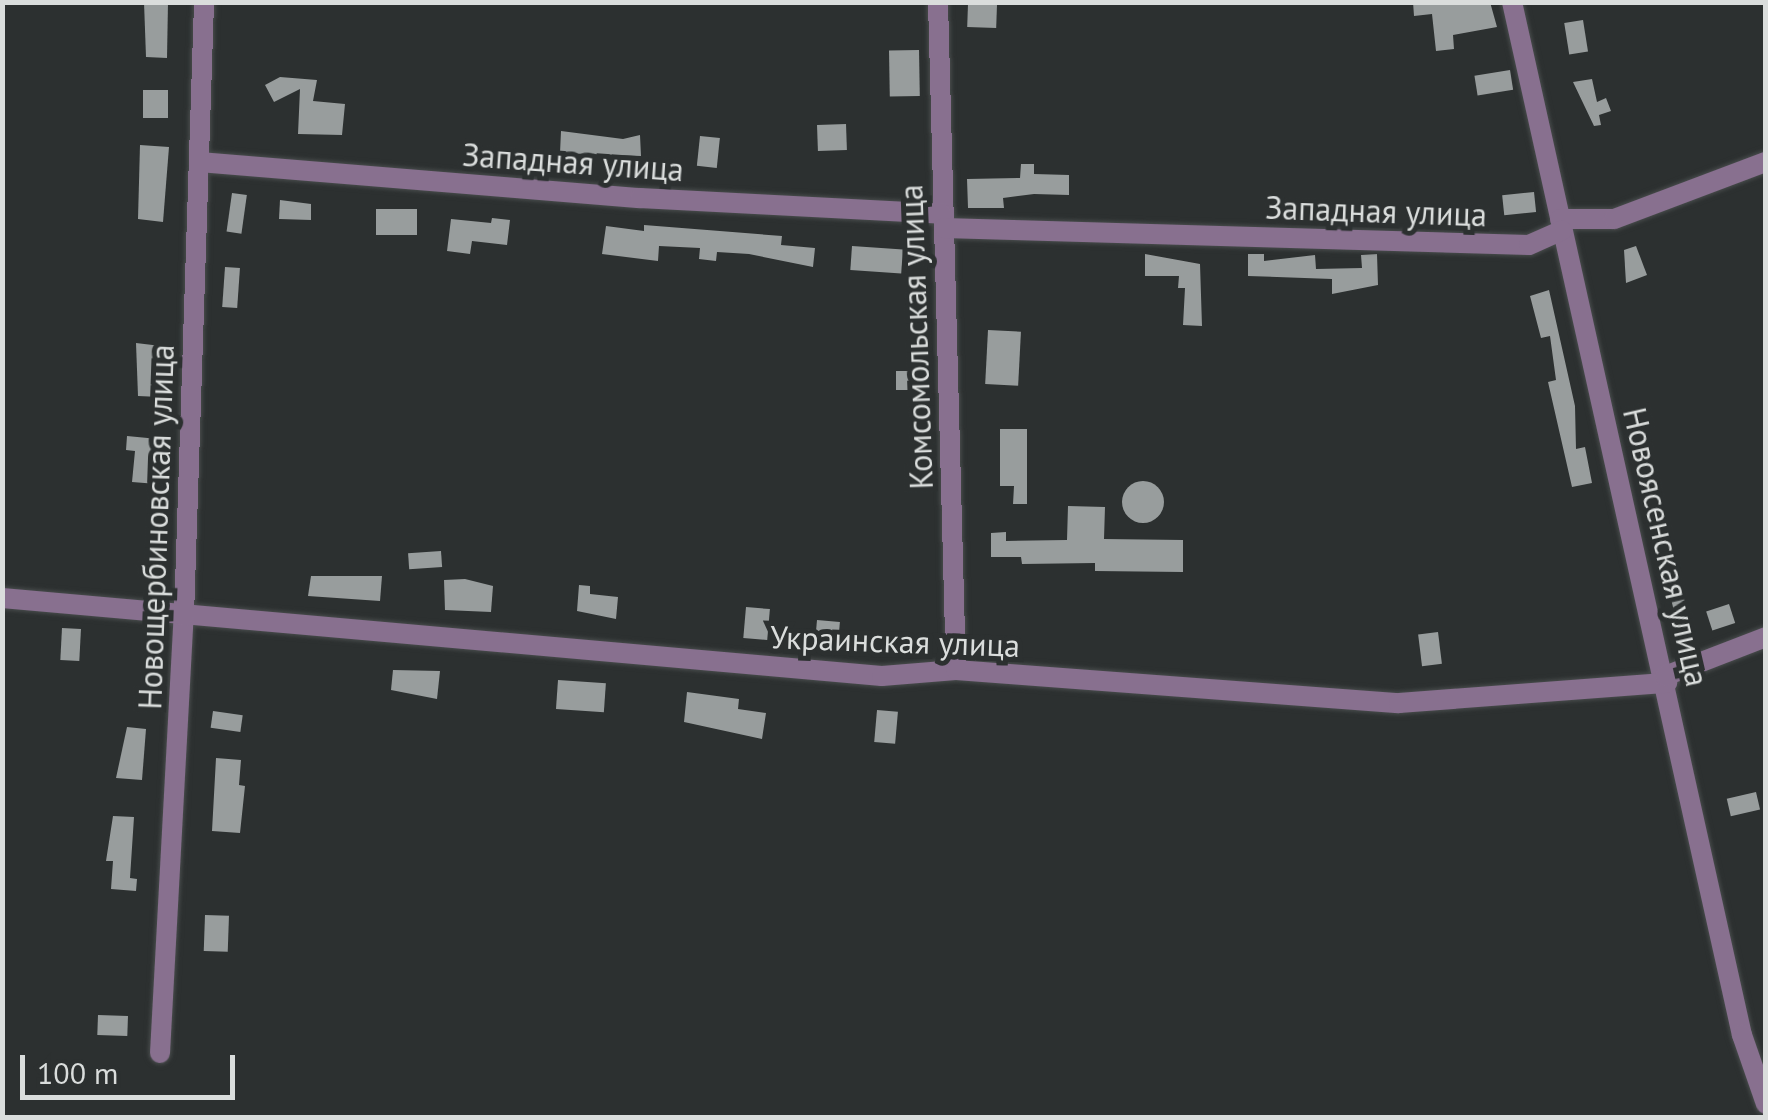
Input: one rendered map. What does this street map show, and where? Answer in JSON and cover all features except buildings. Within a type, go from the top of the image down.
[{"type":"street","name":"Новощербиновская улица","points":[[160,1053],[184,616],[204,2]]},
{"type":"street","name":"Комсомольская улица","points":[[938,2],[956,670]]},
{"type":"street","name":"Новоясенская улица","points":[[1512,2],[1742,1035],[1766,1104]]},
{"type":"street","name":"Западная улица","points":[[200,162],[943,221],[1528,245],[1561,225],[1614,219],[1766,162]]},
{"type":"street","name":"Украинская улица","points":[[2,598],[866,675],[956,670],[1399,703],[1666,680],[1766,637]]}]
